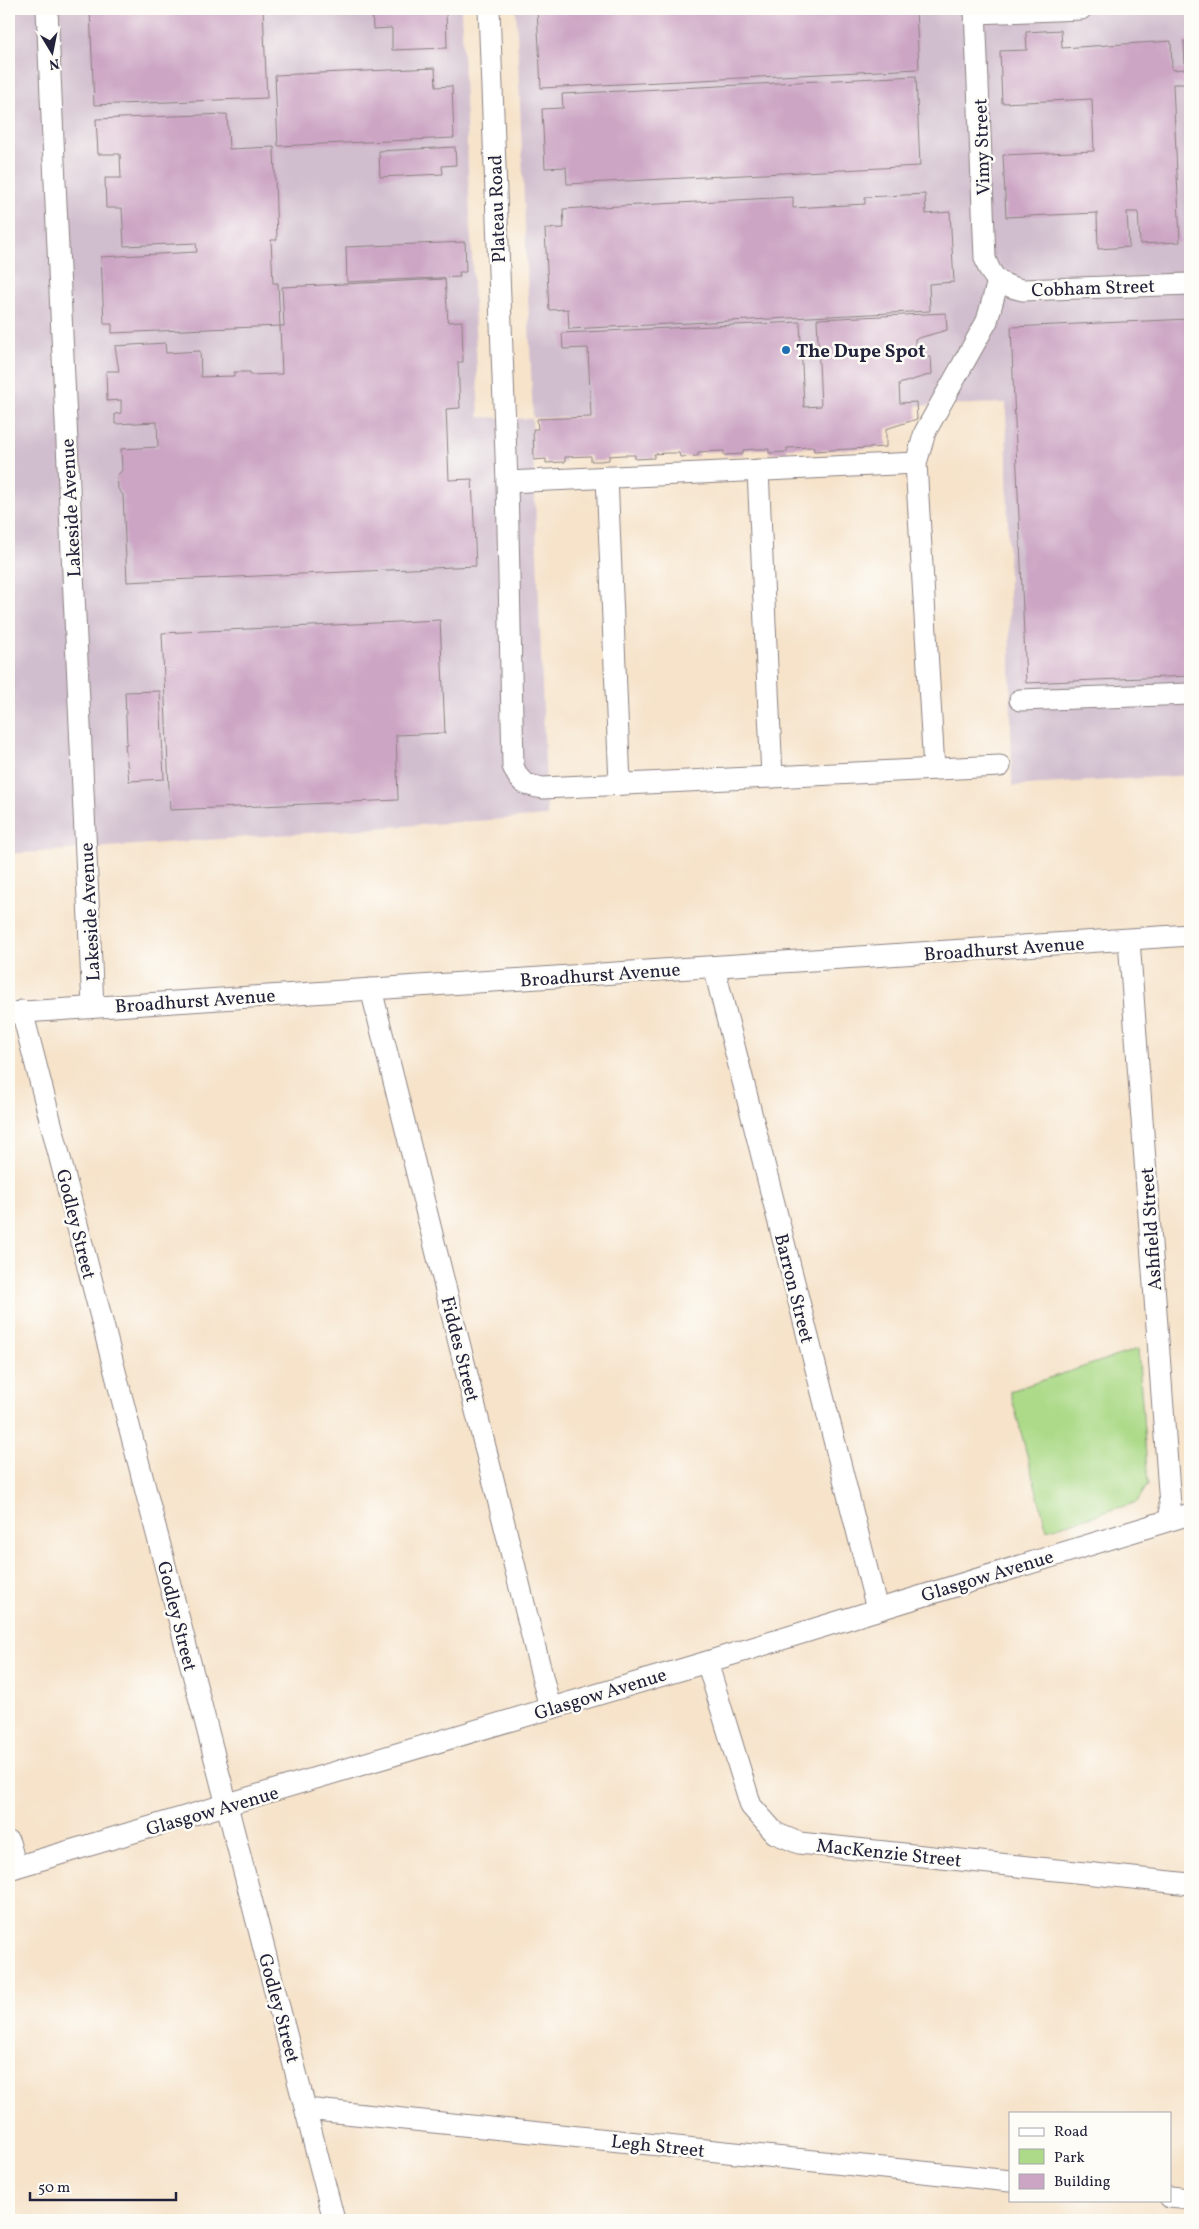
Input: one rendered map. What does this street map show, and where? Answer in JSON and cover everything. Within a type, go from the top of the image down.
[{"type":"street","name":"Lakeside Avenue","points":[[47,9],[93,1007]]},
{"type":"street","name":"Plateau Road","points":[[489,9],[504,410],[513,766],[518,777],[526,785],[543,788],[1000,766]]},
{"type":"street","points":[[975,11],[1082,9]]},
{"type":"street","name":"Vimy Street","points":[[975,11],[985,258],[989,273],[998,281]]},
{"type":"street","points":[[934,769],[916,463],[926,432],[986,322],[998,281]]},
{"type":"street","name":"Cobham Street","points":[[998,281],[1006,287],[1023,290],[1190,284]]},
{"type":"street","points":[[506,482],[916,463]]},
{"type":"street","points":[[758,470],[772,777]]},
{"type":"street","points":[[606,477],[620,784]]},
{"type":"street","points":[[1020,700],[1190,694]]},
{"type":"street","name":"Broadhurst Avenue","points":[[16,1012],[1190,935]]},
{"type":"street","name":"Ashfield Street","points":[[1129,940],[1181,1516]]},
{"type":"street","name":"Barron Street","points":[[714,966],[877,1608]]},
{"type":"street","name":"Fiddes Street","points":[[371,989],[550,1708]]},
{"type":"street","name":"Godley Street","points":[[16,1012],[334,2220]]},
{"type":"street","name":"Glasgow Avenue","points":[[12,1868],[707,1662],[877,1608],[1181,1516]]},
{"type":"street","name":"MacKenzie Street","points":[[707,1662],[751,1806],[775,1834],[799,1843],[1190,1884]]},
{"type":"street","points":[[9,1842],[12,1868]]},
{"type":"street","name":"Legh Street","points":[[306,2109],[1009,2180]]},
{"type":"street","points":[[1172,2197],[1190,2199]]},
{"type":"shaded area","points":[[9,9],[461,9],[479,417],[532,419],[547,816],[9,854]]},
{"type":"shaded area","points":[[516,9],[1190,9],[1190,775],[1012,786],[1006,403],[533,418]]},
{"type":"green space","points":[[1138,1349],[1148,1484],[1137,1502],[1047,1530],[1010,1391]]},
{"type":"building","points":[[90,9],[263,9],[267,98],[94,105]]},
{"type":"building","points":[[372,9],[446,9],[447,48],[392,50],[392,28],[373,29]]},
{"type":"building","points":[[537,9],[916,9],[919,69],[541,88]]},
{"type":"building","points":[[1061,30],[1062,48],[1171,41],[1172,70],[1185,69],[1184,41],[1190,41],[1190,141],[1187,141],[1185,84],[1173,84],[1180,242],[1140,244],[1138,212],[1127,212],[1129,247],[1098,249],[1097,213],[1006,217],[1003,155],[1094,151],[1092,99],[1002,103],[1000,51],[1027,50],[1026,32]]},
{"type":"building","points":[[435,68],[436,87],[452,86],[454,138],[278,146],[275,75]]},
{"type":"building","points":[[916,76],[920,166],[567,184],[566,167],[545,168],[542,109],[563,108],[562,94]]},
{"type":"building","points":[[227,114],[229,149],[274,147],[277,240],[271,240],[273,283],[278,283],[280,326],[112,333],[112,324],[104,324],[101,257],[197,252],[196,243],[124,246],[122,208],[106,208],[105,178],[121,178],[120,154],[98,154],[96,119]]},
{"type":"building","points":[[455,147],[456,165],[442,166],[443,174],[380,177],[379,151]]},
{"type":"building","points":[[925,194],[926,214],[950,212],[954,282],[929,284],[930,311],[569,329],[568,309],[549,310],[545,229],[564,228],[563,209],[793,197],[793,208],[865,204],[865,197]]},
{"type":"building","points":[[465,242],[466,272],[459,272],[460,277],[347,282],[346,247]]},
{"type":"building","points":[[445,279],[448,322],[462,321],[463,362],[458,362],[460,408],[446,409],[449,480],[472,479],[476,566],[127,582],[123,495],[118,489],[117,476],[122,470],[121,449],[158,447],[157,422],[115,424],[115,414],[121,413],[121,400],[107,401],[106,371],[119,371],[115,346],[165,343],[166,353],[200,351],[201,377],[234,376],[234,372],[250,372],[250,375],[282,374],[280,326],[284,326],[282,287]]},
{"type":"building","points":[[946,313],[947,330],[915,339],[915,358],[931,357],[932,374],[899,384],[900,403],[916,402],[917,419],[886,429],[886,447],[814,451],[813,447],[787,448],[787,452],[769,453],[769,449],[756,449],[743,450],[743,454],[724,455],[724,451],[698,452],[698,456],[680,457],[679,453],[667,453],[654,454],[654,458],[635,459],[635,455],[623,455],[609,456],[609,460],[600,461],[591,461],[591,456],[565,457],[565,462],[546,463],[546,459],[534,460],[533,429],[538,429],[537,419],[591,417],[588,348],[563,349],[562,333],[800,322],[804,407],[821,406],[817,319]]},
{"type":"building","points":[[1190,319],[1190,676],[1026,683],[1011,327]]},
{"type":"building","points":[[440,620],[445,733],[396,735],[398,800],[170,810],[162,633]]},
{"type":"building","points":[[160,691],[164,779],[129,781],[125,744],[127,744],[125,692]]},
{"type":"building","points":[[9,777],[13,834],[9,835]]},
{"type":"place","name":"The Dupe Spot","points":[[786,350]]}]
